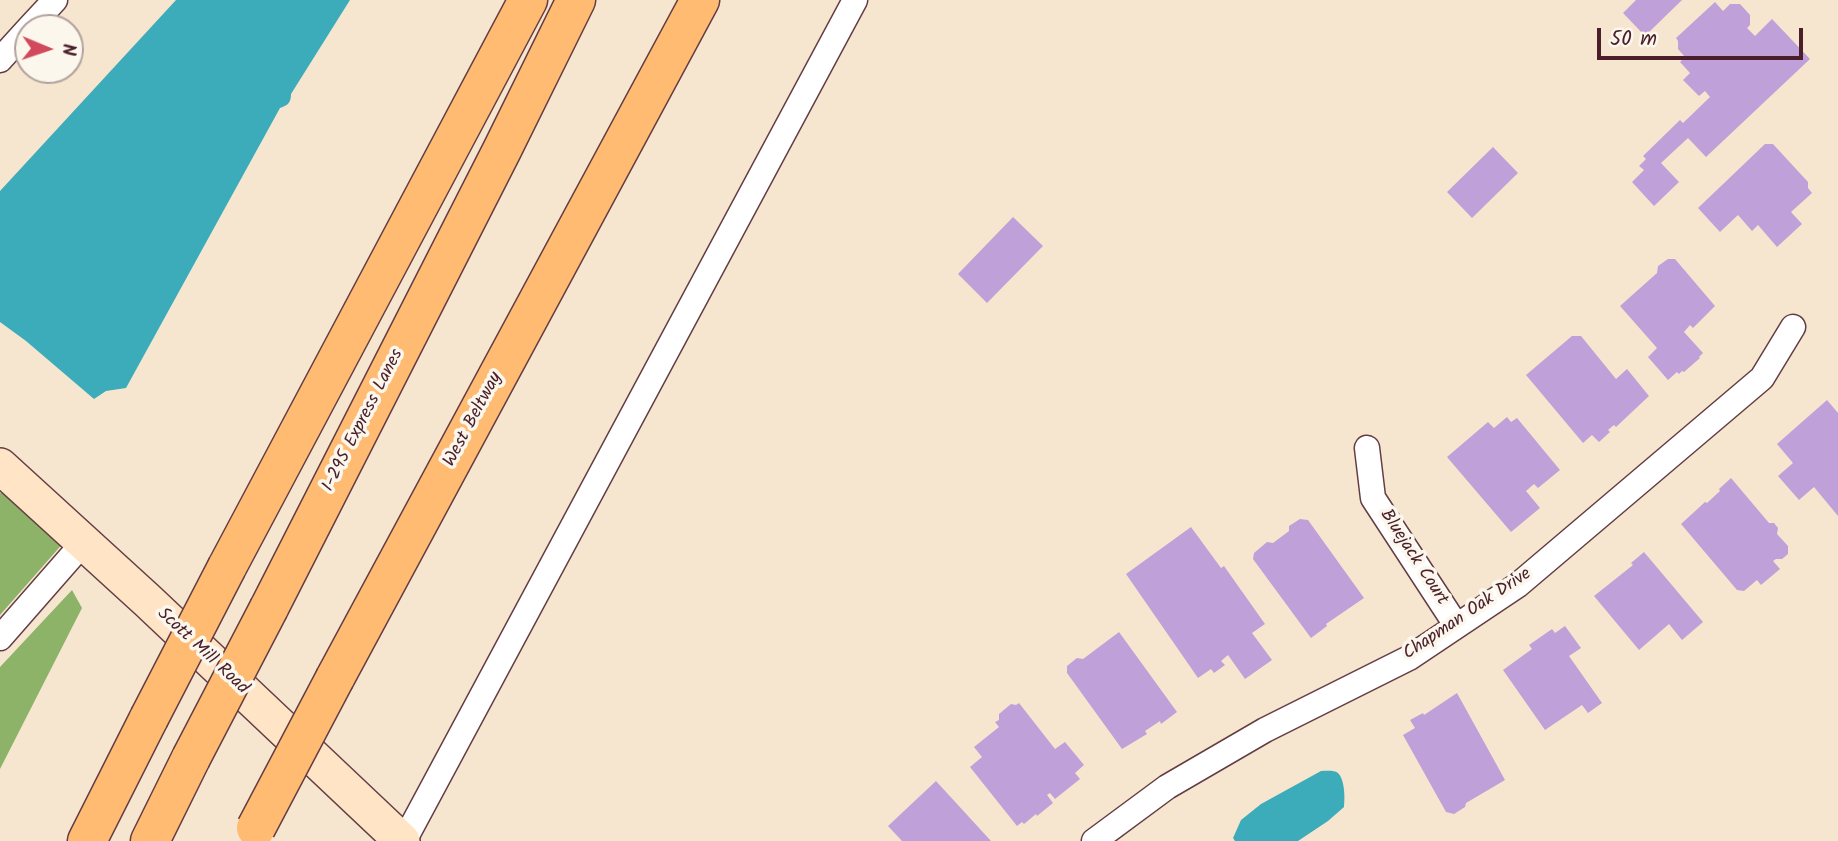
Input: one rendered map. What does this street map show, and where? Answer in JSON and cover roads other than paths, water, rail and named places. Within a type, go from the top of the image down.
[{"type":"highway","points":[[87,841],[227,567],[528,0]]},
{"type":"highway","name":"I-295 Express Lanes","points":[[149,841],[576,0]]},
{"type":"highway","name":"West Beltway","points":[[252,837],[700,0]]},
{"type":"street","points":[[42,14],[55,0]]},
{"type":"street","points":[[403,841],[855,0]]},
{"type":"street","points":[[0,60],[14,45]]},
{"type":"street","name":"Chapman Oak Drive","points":[[1094,841],[1167,787],[1265,730],[1409,657],[1518,585],[1762,379],[1793,327]]},
{"type":"street","name":"Bluejack Court","points":[[1367,448],[1373,498],[1456,625]]},
{"type":"street","name":"Scott Mill Road","points":[[0,466],[403,841]]},
{"type":"street","points":[[0,638],[84,542]]},
{"type":"water","points":[[176,0],[350,0],[291,94],[290,102],[280,108],[126,388],[106,391],[94,399],[0,322],[0,191]]},
{"type":"water","points":[[1321,771],[1338,773],[1344,789],[1344,807],[1328,821],[1298,841],[1235,841],[1233,838],[1241,820],[1261,804]]}]
